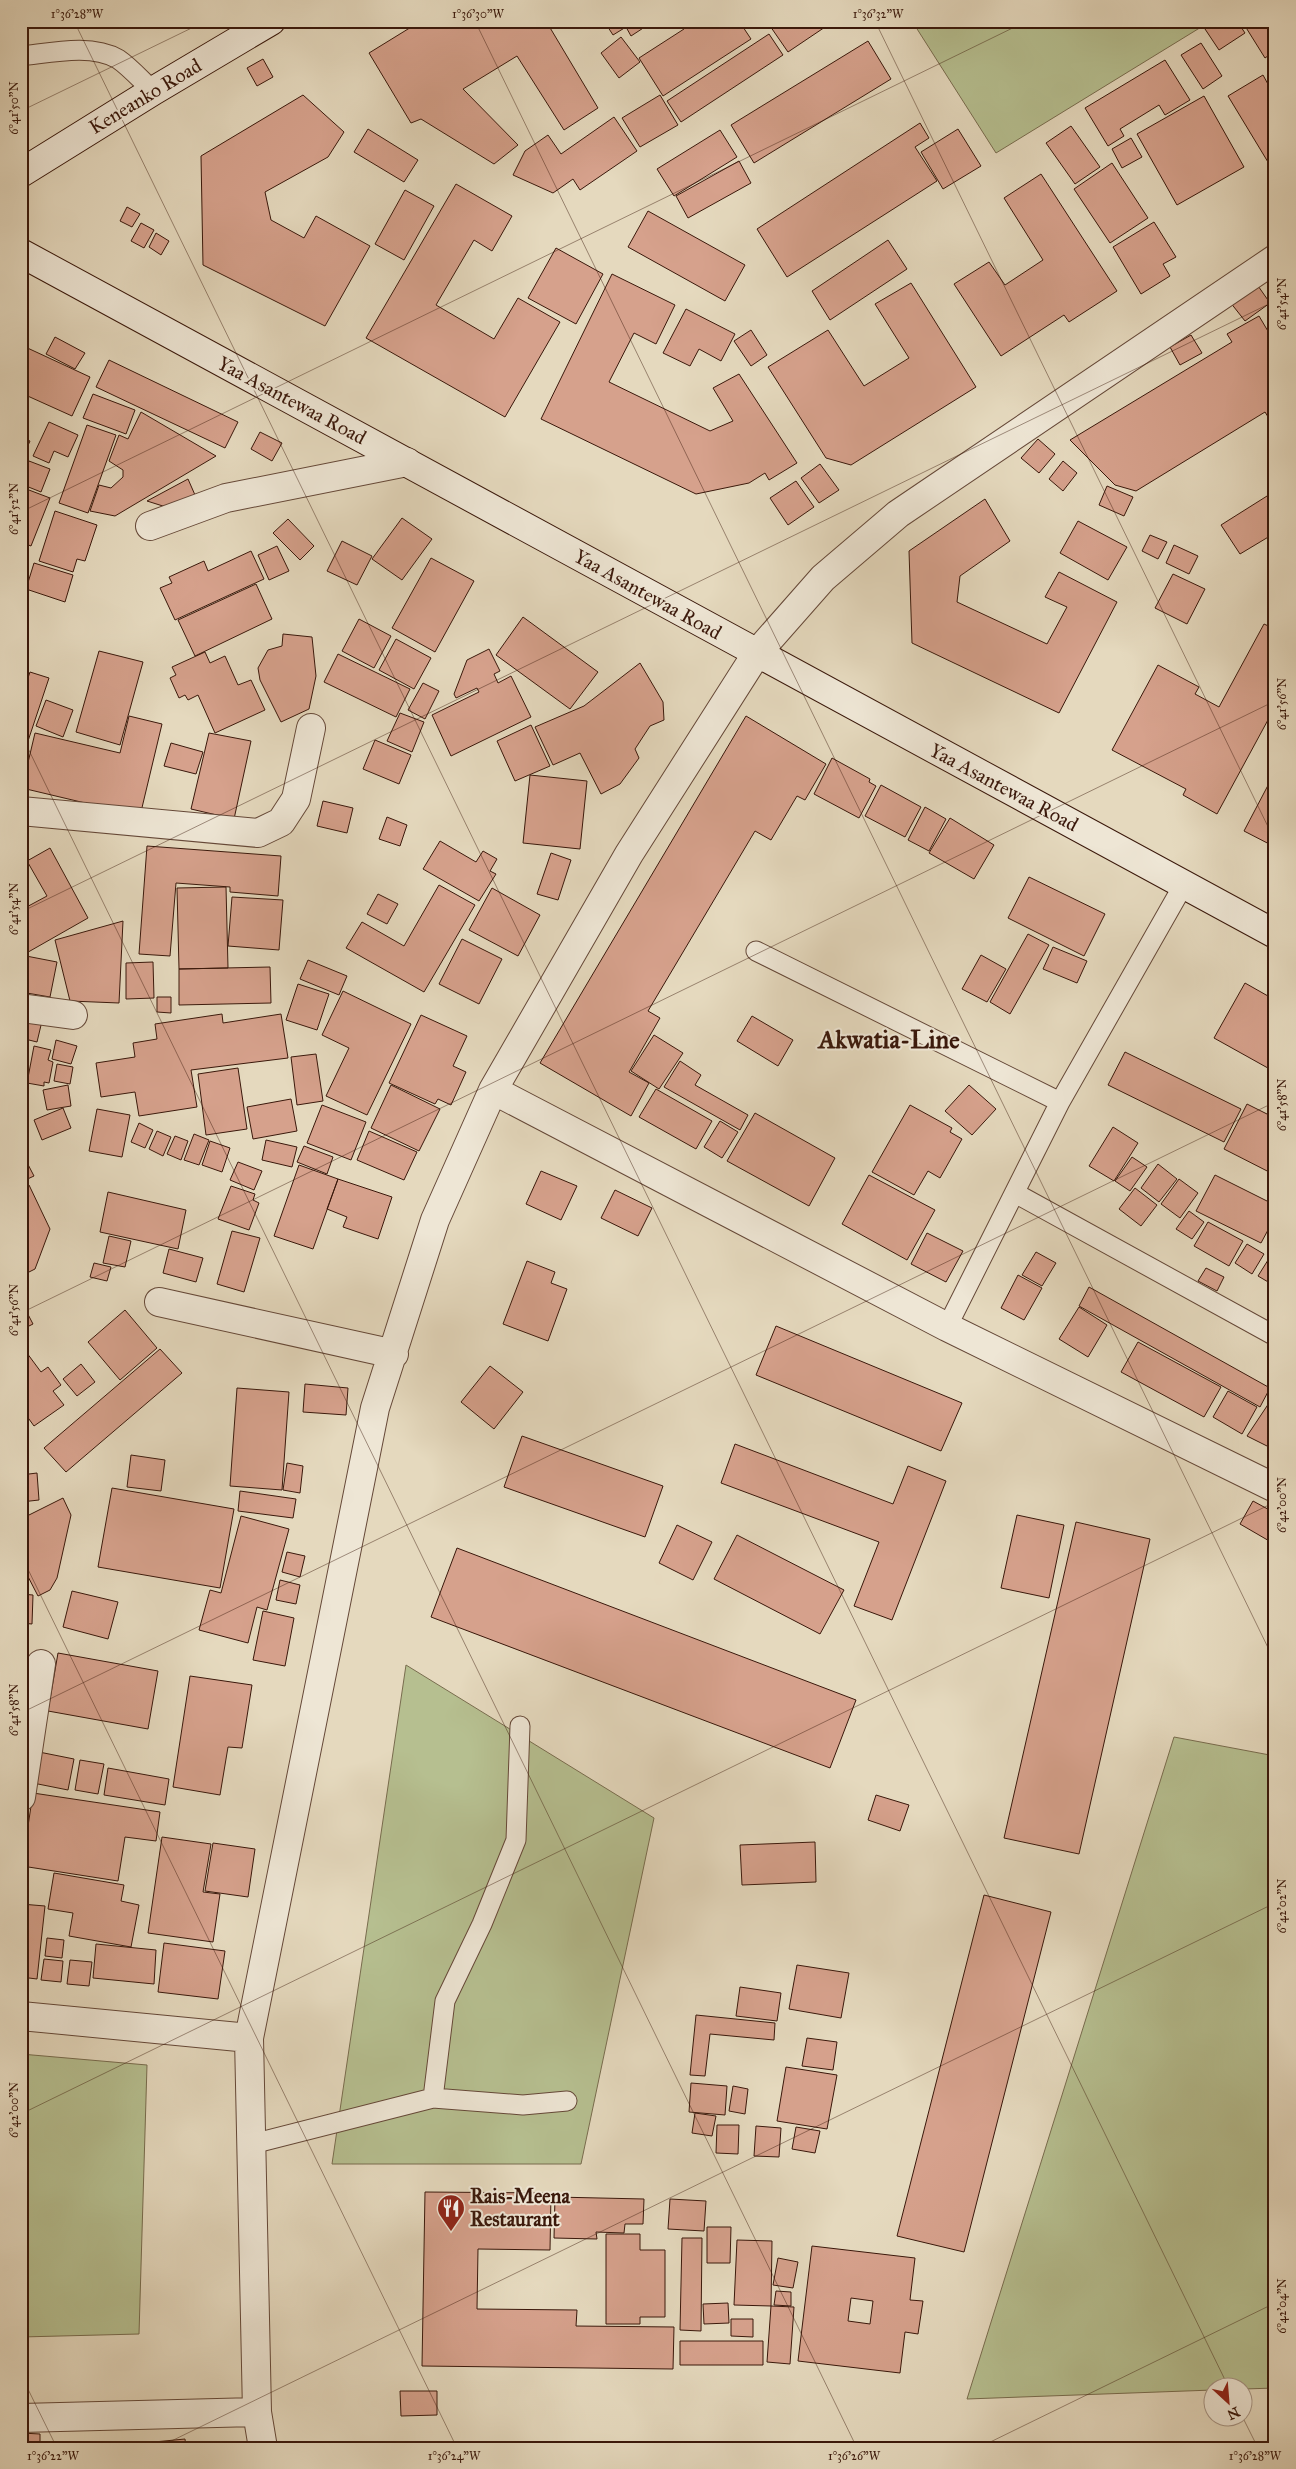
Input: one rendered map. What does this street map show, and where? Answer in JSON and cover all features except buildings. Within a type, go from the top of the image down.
[{"type":"street","name":"Keneanko Road","points":[[21,173],[271,21]]},
{"type":"street","name":"Yaa Asantewaa Road","points":[[21,253],[1275,934]]},
{"type":"street","points":[[263,2448],[257,2412],[250,2038],[375,1408],[394,1354],[435,1220],[493,1090],[629,854],[757,653],[823,578],[898,514],[1275,259]]},
{"type":"street","points":[[150,526],[226,498],[407,462]]},
{"type":"street","points":[[21,811],[258,833],[280,822],[296,799],[311,728]]},
{"type":"street","points":[[21,1008],[73,1015]]},
{"type":"street","points":[[493,1090],[947,1327],[1275,1488]]},
{"type":"street","points":[[159,1302],[394,1354]]},
{"type":"street","points":[[21,1797],[40,1664]]},
{"type":"street","points":[[21,2016],[250,2038]]},
{"type":"street","points":[[21,2418],[257,2412]]},
{"type":"lane","points":[[21,56],[64,51],[94,52],[117,59],[153,91]]},
{"type":"lane","points":[[947,1327],[1060,1102],[1184,884]]},
{"type":"lane","points":[[756,951],[1060,1102]]},
{"type":"lane","points":[[1015,1193],[1275,1336]]},
{"type":"lane","points":[[433,2098],[444,2001],[482,1924],[516,1840],[520,1726]]},
{"type":"lane","points":[[252,2144],[433,2098],[523,2105],[567,2101]]},
{"type":"green space","points":[[912,21],[1211,21],[996,153]]},
{"type":"green space","points":[[406,1665],[654,1818],[581,2164],[332,2164]]},
{"type":"green space","points":[[1174,1737],[1275,1756],[1275,2388],[1254,2389],[1254,2376],[1204,2376],[1204,2390],[967,2399]]},
{"type":"green space","points":[[21,2054],[147,2065],[139,2334],[21,2337]]},
{"type":"place","name":"Rais-Meena Restaurant","points":[[451,2232]]},
{"type":"district","name":"Akwatia-Line","points":[[889,1039]]}]
